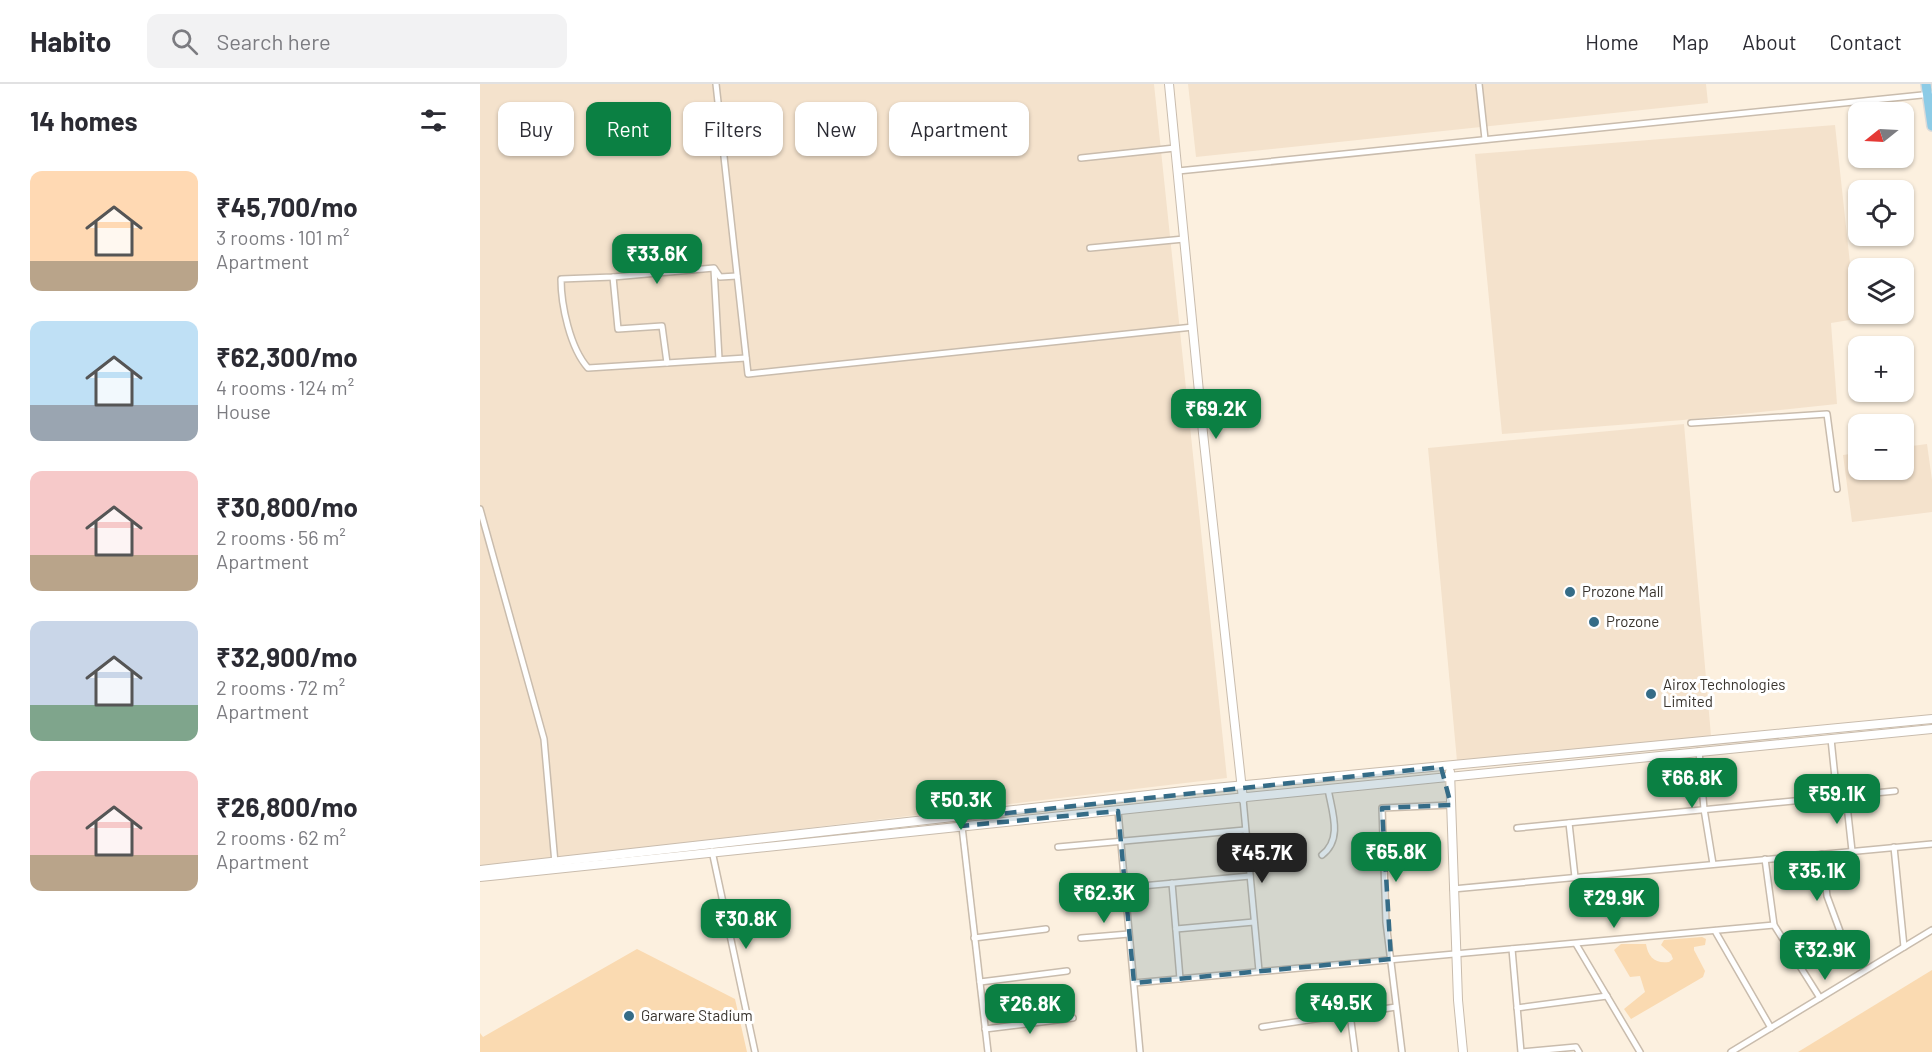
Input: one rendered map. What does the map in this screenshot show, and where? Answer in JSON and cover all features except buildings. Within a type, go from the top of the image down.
[{"type":"main road","points":[[1928,91],[1932,126]]},
{"type":"street","points":[[716,84],[748,374],[1193,327]]},
{"type":"street","points":[[1169,84],[1259,971]]},
{"type":"street","points":[[1479,84],[1485,139]]},
{"type":"street","points":[[1178,171],[1928,91]]},
{"type":"street","points":[[1081,158],[1175,148]]},
{"type":"street","points":[[1090,248],[1184,239]]},
{"type":"street","points":[[714,268],[720,277],[737,276]]},
{"type":"street","points":[[714,268],[561,279],[568,328],[585,366],[590,369],[746,358]]},
{"type":"street","points":[[714,268],[718,359]]},
{"type":"street","points":[[613,277],[618,329],[662,326],[667,363]]},
{"type":"street","points":[[1691,423],[1827,414],[1837,489]]},
{"type":"street","points":[[480,509],[544,739],[555,866]]},
{"type":"street","points":[[480,877],[555,866],[712,854],[1242,786],[1932,719]]},
{"type":"street","points":[[961,822],[1243,799],[1932,729]]},
{"type":"street","points":[[1831,739],[1837,797]]},
{"type":"street","points":[[1698,751],[1713,864]]},
{"type":"street","points":[[1446,767],[1449,785],[1456,954],[1463,1052]]},
{"type":"street","points":[[1322,855],[1335,840],[1328,789]]},
{"type":"street","points":[[1517,828],[1895,792]]},
{"type":"street","points":[[1846,796],[1852,851]]},
{"type":"street","points":[[1402,1052],[1386,921],[1382,808],[1450,805]]},
{"type":"street","points":[[1118,810],[1140,1052]]},
{"type":"street","points":[[961,822],[988,1052]]},
{"type":"street","points":[[1569,822],[1575,877]]},
{"type":"street","points":[[555,866],[710,844],[888,830]]},
{"type":"street","points":[[1058,847],[1245,830]]},
{"type":"street","points":[[1453,889],[1932,843]]},
{"type":"street","points":[[710,844],[755,1052]]},
{"type":"street","points":[[1894,847],[1904,947]]},
{"type":"street","points":[[1822,854],[1827,896],[1844,942]]},
{"type":"street","points":[[1765,859],[1774,925],[1820,998]]},
{"type":"street","points":[[480,870],[509,871]]},
{"type":"street","points":[[1066,893],[1250,876]]},
{"type":"street","points":[[1172,883],[1180,979]]},
{"type":"street","points":[[1176,930],[1254,922]]},
{"type":"street","points":[[1134,983],[1774,925]]},
{"type":"street","points":[[974,938],[1046,929]]},
{"type":"street","points":[[1731,1052],[1932,930]]},
{"type":"street","points":[[1715,931],[1771,1028]]},
{"type":"street","points":[[1081,938],[1129,934]]},
{"type":"street","points":[[1576,944],[1640,1052]]},
{"type":"street","points":[[1512,949],[1522,1052],[1576,1047],[1579,1052]]},
{"type":"street","points":[[980,982],[1067,971]]},
{"type":"street","points":[[1517,1008],[1606,996]]},
{"type":"street","points":[[1262,1027],[1396,1006]]},
{"type":"street","points":[[1350,1014],[1355,1052]]},
{"type":"street","points":[[985,1029],[1073,1018]]},
{"type":"highlighted area","points":[[1441,767],[1451,805],[1382,808],[1391,959],[1134,983],[1118,811],[961,826],[961,818]]},
{"type":"shaded area","points":[[480,84],[1154,84],[1227,778],[480,867]]},
{"type":"shaded area","points":[[1188,84],[1706,84],[1708,103],[1196,157]]},
{"type":"shaded area","points":[[1835,125],[1849,258],[1848,320],[1831,323],[1837,404],[1683,420],[1502,434],[1475,154]]},
{"type":"shaded area","name":"Prozone Mall","points":[[1684,424],[1711,736],[1457,761],[1428,448]]},
{"type":"shaded area","points":[[1927,444],[1932,480],[1932,512],[1852,522],[1843,455],[1848,454],[1848,480],[1914,480],[1914,446]]},
{"type":"shaded area","points":[[1702,937],[1706,939],[1705,945],[1694,947],[1694,950],[1705,971],[1703,977],[1631,1019],[1624,1009],[1645,992],[1640,976],[1630,977],[1614,950],[1621,944],[1646,944],[1648,953],[1653,959],[1669,962],[1673,959],[1661,945],[1664,940]]},
{"type":"shaded area","name":"Garware Stadium","points":[[637,949],[735,999],[747,1052],[480,1052],[480,1033],[483,1037]]},
{"type":"shaded area","points":[[1932,970],[1932,1052],[1798,1052]]},
{"type":"place","name":"Prozone Mall","points":[[1570,592]]},
{"type":"place","name":"Prozone","points":[[1594,622]]},
{"type":"place","name":"Airox Technologies Limited","points":[[1651,694]]},
{"type":"place","name":"Garware Stadium","points":[[629,1016]]}]
